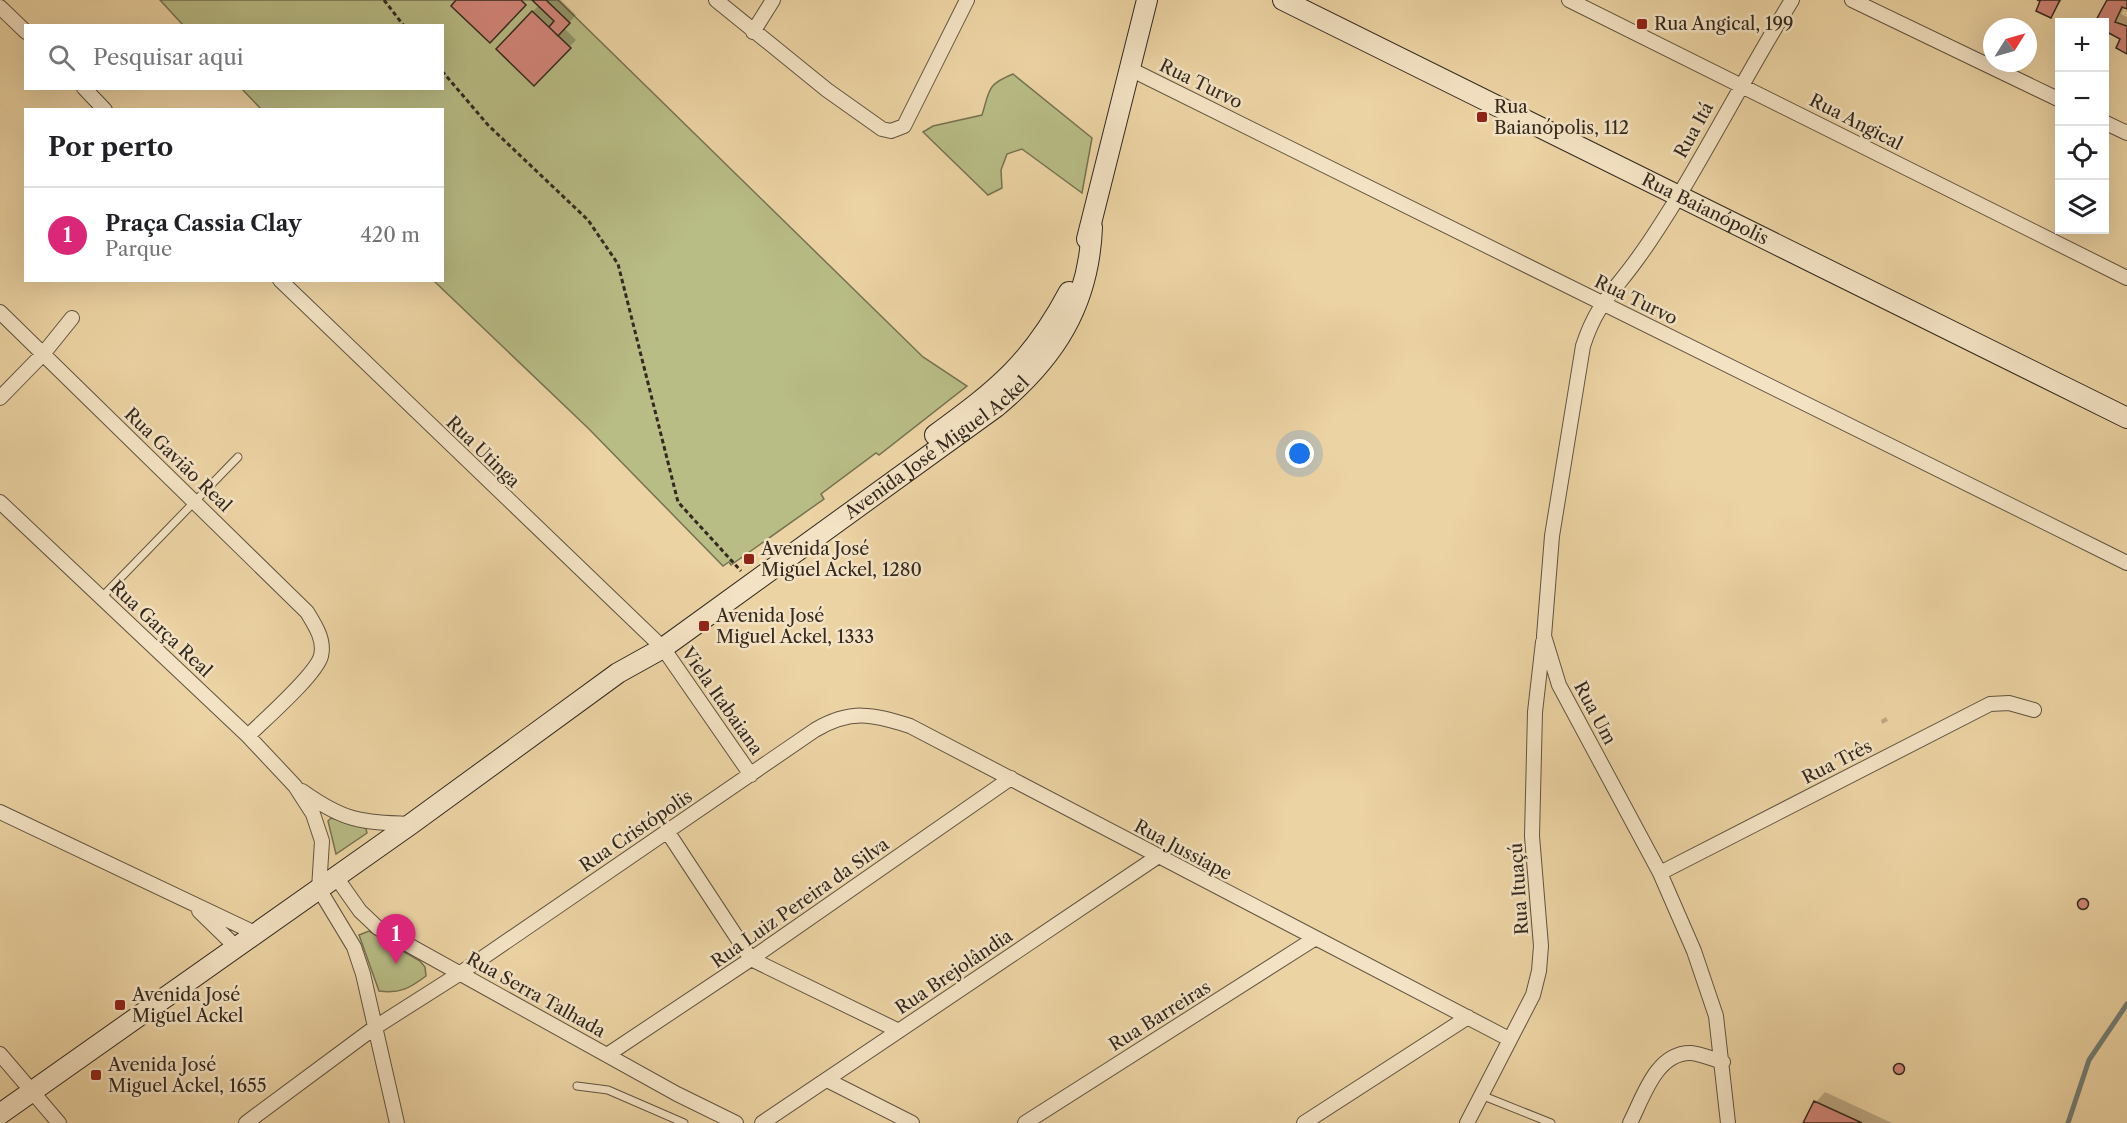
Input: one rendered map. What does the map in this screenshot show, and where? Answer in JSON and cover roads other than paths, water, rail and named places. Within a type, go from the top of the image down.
[{"type":"street","points":[[716,0],[753,32],[882,129],[891,131],[904,126],[967,0]]},
{"type":"street","points":[[753,32],[773,0]]},
{"type":"street","name":"Avenida José Miguel Ackel","points":[[659,644],[744,575],[952,423],[1014,373],[1037,347],[1054,321],[1069,291],[1092,227],[1148,0]]},
{"type":"street","name":"Rua Baianópolis","points":[[1283,0],[2127,418]]},
{"type":"street","name":"Rua Angical","points":[[1569,0],[2127,278]]},
{"type":"street","name":"Rua Itá","points":[[1601,303],[1638,258],[1678,197],[1740,84],[1792,0]]},
{"type":"street","points":[[1852,0],[2055,98]]},
{"type":"street","points":[[0,7],[24,30]]},
{"type":"street","name":"Rua Turvo","points":[[1130,69],[2127,562]]},
{"type":"street","points":[[86,90],[103,108]]},
{"type":"street","points":[[2109,124],[2127,133]]},
{"type":"street","name":"Avenida José Miguel Ackel","points":[[0,1114],[257,934],[618,673],[996,408],[1025,383],[1053,350],[1075,309],[1088,269],[1092,227]]},
{"type":"street","name":"Rua Utinga","points":[[282,282],[659,644]]},
{"type":"street","name":"Rua Um","points":[[1601,303],[1591,322],[1583,346],[1552,537],[1544,636],[1559,685],[1660,873],[1694,951],[1716,1016],[1723,1062],[1728,1123]]},
{"type":"street","name":"Rua Gavião Real","points":[[0,312],[307,612],[317,626],[321,640],[321,656],[313,670],[248,736]]},
{"type":"street","points":[[0,398],[44,354],[72,318]]},
{"type":"street","name":"Rua Garça Real","points":[[0,502],[248,736],[295,786]]},
{"type":"street","name":"Rua Ituaçú","points":[[1467,1123],[1533,995],[1539,971],[1541,946],[1532,836],[1536,704],[1544,636]]},
{"type":"street","name":"Viela Itabaiana","points":[[659,644],[751,775]]},
{"type":"street","points":[[1536,704],[1547,696],[1555,695],[1567,699]]},
{"type":"street","name":"Rua Três","points":[[1660,873],[1990,704],[2009,703],[2034,710]]},
{"type":"street","name":"Rua Jussiape","points":[[834,719],[855,714],[883,717],[910,726],[1509,1039]]},
{"type":"street","name":"Rua Cristópolis","points":[[246,1123],[374,1028],[459,974],[834,719]]},
{"type":"street","name":"Rua Luiz Pereira da Silva","points":[[607,1055],[751,959],[1011,778]]},
{"type":"street","points":[[295,786],[339,816],[367,823],[411,824]]},
{"type":"street","points":[[295,786],[313,814],[322,841],[319,889],[348,936],[363,974],[397,1123]]},
{"type":"street","points":[[0,812],[257,934]]},
{"type":"street","points":[[667,831],[751,959],[898,1031]]},
{"type":"street","name":"Rua Brejolândia","points":[[767,1120],[1157,857]]},
{"type":"street","name":"Rua Serra Talhada","points":[[336,877],[369,921],[459,974],[677,1094],[736,1123]]},
{"type":"street","points":[[194,906],[236,947]]},
{"type":"street","points":[[348,936],[369,921]]},
{"type":"street","name":"Rua Barreiras","points":[[1026,1123],[1314,939]]},
{"type":"street","points":[[1304,1123],[1468,1017]]},
{"type":"street","points":[[1630,1123],[1656,1073],[1665,1062],[1691,1053],[1723,1062]]},
{"type":"street","points":[[0,1054],[58,1123]]},
{"type":"street","points":[[827,1080],[912,1123]]},
{"type":"lane","points":[[101,598],[238,457]]},
{"type":"lane","points":[[577,1086],[608,1090],[684,1123]]},
{"type":"lane","points":[[1481,1095],[1551,1123]]},
{"type":"waterway","points":[[2068,1123],[2089,1060],[2127,1004]]},
{"type":"place","name":"Rua Angical, 199","points":[[1642,24]]},
{"type":"place","name":"Rua Baianópolis, 112","points":[[1482,117]]},
{"type":"place","name":"Avenida José Miguel Ackel, 1280","points":[[749,559]]},
{"type":"place","name":"Avenida José Miguel Ackel, 1333","points":[[704,626]]},
{"type":"place","name":"Praça Cassia Clay","points":[[396,964]]},
{"type":"place","name":"Avenida José Miguel Ackel","points":[[120,1005]]},
{"type":"place","name":"Avenida José Miguel Ackel, 1655","points":[[96,1075]]}]
